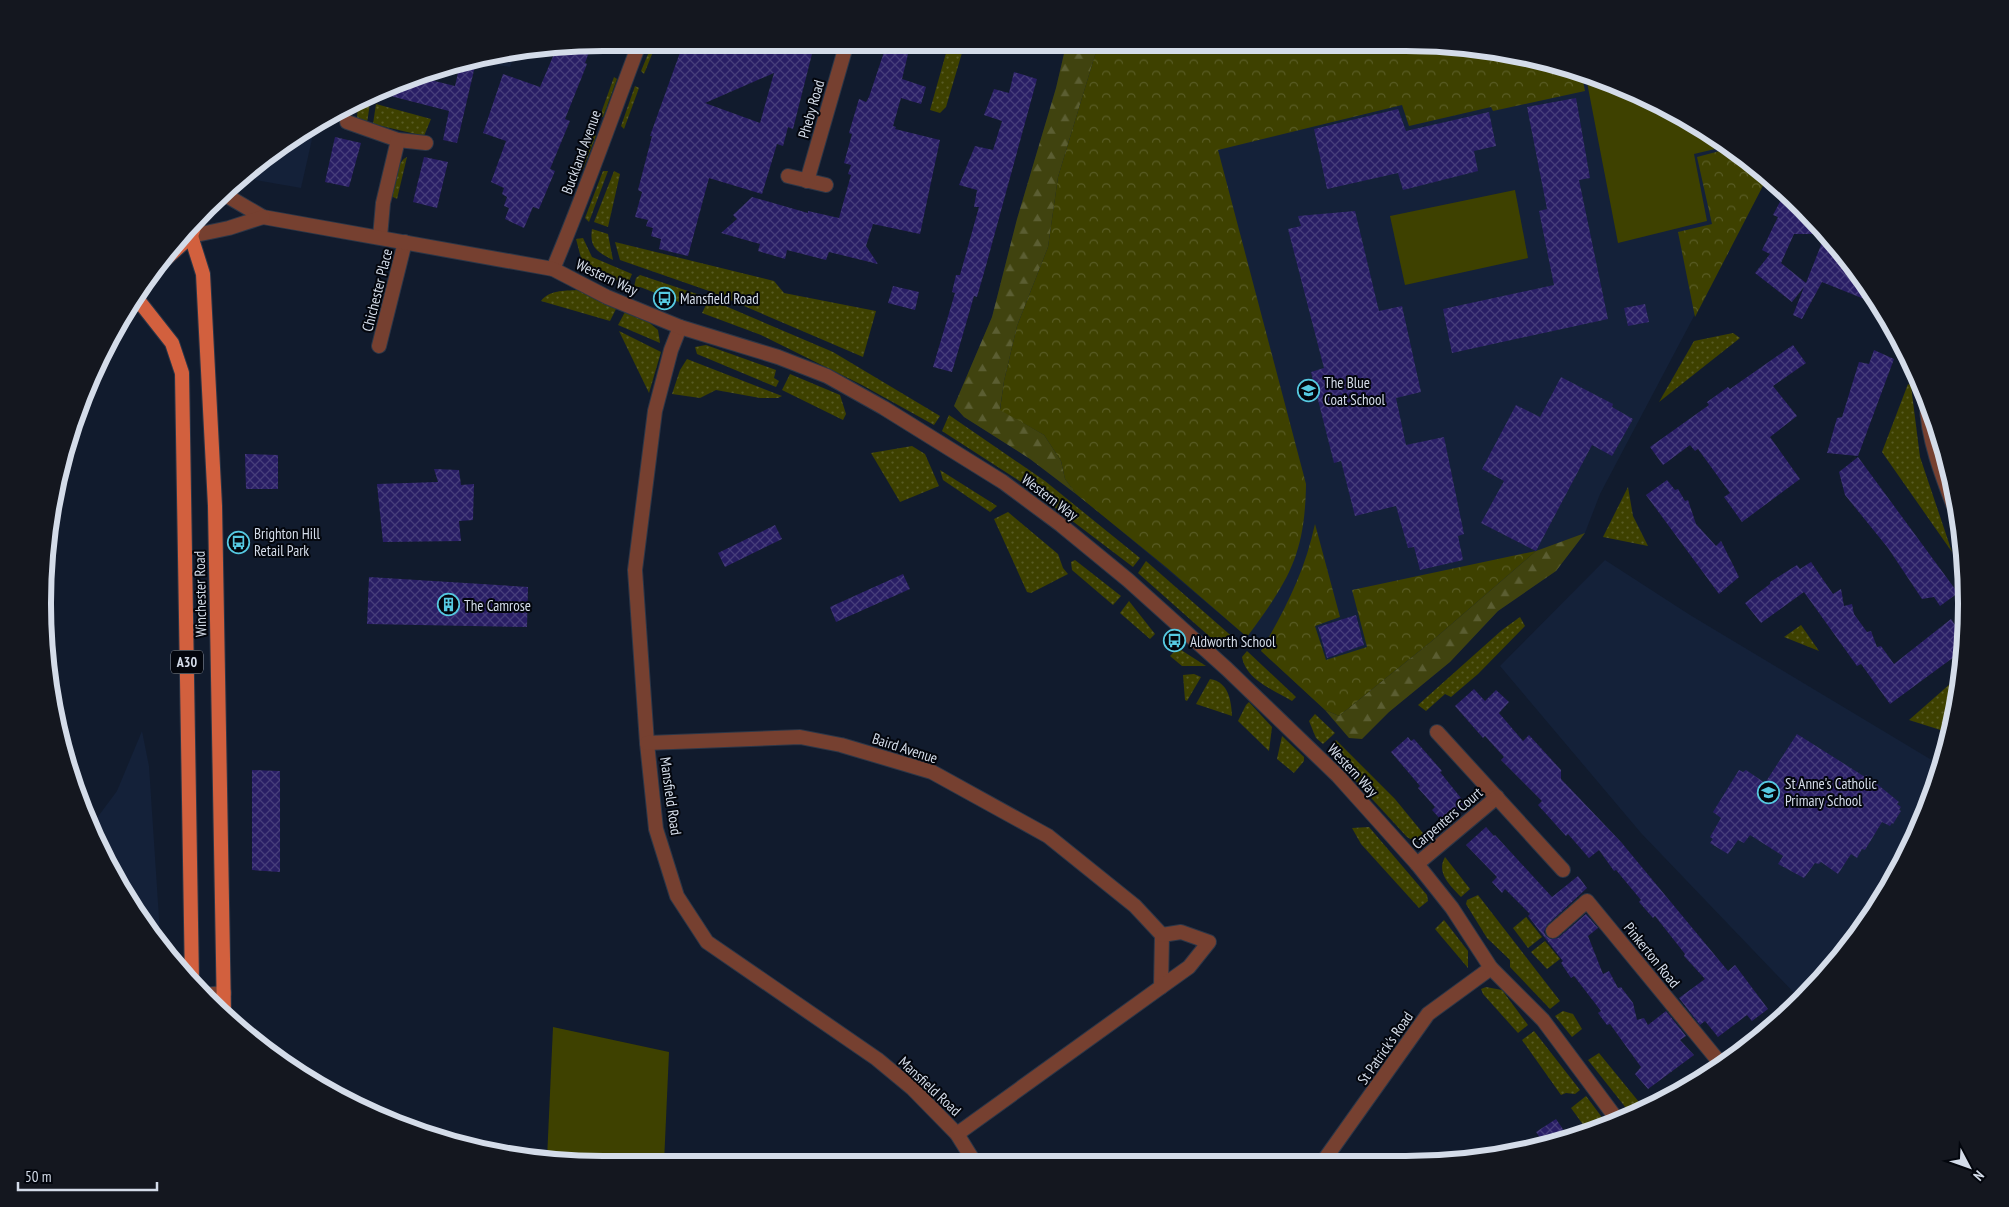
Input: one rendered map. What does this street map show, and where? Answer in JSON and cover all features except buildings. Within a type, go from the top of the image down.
[{"type":"main road","name":"Winchester Road","points":[[191,236],[202,274],[215,506],[224,1005]]},
{"type":"main road","name":"Winchester Road","points":[[140,303],[172,343],[182,373],[192,972]]},
{"type":"street","name":"Buckland Avenue","points":[[553,269],[570,230],[588,177],[636,51]]},
{"type":"street","name":"Pheby Road","points":[[807,181],[845,51]]},
{"type":"street","points":[[346,122],[398,140],[426,143]]},
{"type":"street","points":[[380,237],[383,203],[398,140]]},
{"type":"street","points":[[788,176],[826,185]]},
{"type":"street","name":"Western Way","points":[[229,197],[263,217],[553,269],[607,297],[680,327],[778,357],[827,376],[884,408],[1003,482],[1061,525],[1128,580],[1227,670],[1338,776],[1417,864],[1452,908],[1491,968],[1543,1020],[1614,1115]]},
{"type":"street","name":"Western Way","points":[[191,236],[229,228],[263,217]]},
{"type":"street","name":"Chichester Place","points":[[379,346],[406,242]]},
{"type":"street","name":"Mansfield Road","points":[[680,327],[671,350],[655,410],[635,570],[647,743],[656,829],[677,896],[708,942],[877,1059],[912,1088],[957,1134],[971,1156]]},
{"type":"street","points":[[1933,440],[1941,471]]},
{"type":"street","name":"Carpenters Court","points":[[1437,732],[1563,870]]},
{"type":"street","name":"Baird Avenue","points":[[647,743],[800,737],[841,745],[932,772],[1048,836],[1135,906],[1162,935]]},
{"type":"street","name":"Carpenters Court","points":[[1417,864],[1497,797]]},
{"type":"street","name":"Pinkerton Road","points":[[1553,931],[1587,901],[1717,1059]]},
{"type":"street","points":[[957,1134],[1189,967],[1209,942],[1181,932],[1162,935],[1161,987]]},
{"type":"street","name":"St Patrick's Road","points":[[1327,1156],[1428,1014],[1491,968]]},
{"type":"street","points":[[213,994],[224,993]]},
{"type":"shaded area","name":"The Blue Coat School","points":[[1065,51],[1406,51],[1478,56],[1548,70],[1617,93],[1682,125],[1742,165],[1764,183],[1600,494],[1585,533],[1556,571],[1498,611],[1450,662],[1389,712],[1362,739],[1325,710],[1241,632],[1095,509],[1030,459],[964,417],[954,406],[992,317],[1017,219],[1056,88]]},
{"type":"shaded area","points":[[513,59],[510,67],[489,64]]},
{"type":"shaded area","points":[[313,134],[301,188],[250,179]]},
{"type":"shaded area","name":"St Anne's Catholic Primary School","points":[[1605,560],[1690,615],[1934,761],[1916,815],[1884,880],[1844,940],[1796,994],[1641,833],[1500,666]]},
{"type":"shaded area","points":[[142,731],[149,766],[160,933],[125,880],[95,820],[117,791]]},
{"type":"green space","points":[[649,51],[653,51],[644,74],[641,71]]},
{"type":"green space","points":[[947,51],[963,51],[946,107],[940,113],[930,110]]},
{"type":"green space","points":[[1065,51],[1096,51],[1058,177],[1048,247],[1017,326],[1004,381],[1000,409],[1044,435],[1061,461],[1065,479],[1076,494],[1030,459],[964,417],[954,406],[992,317],[1017,219],[1056,88]]},
{"type":"green space","points":[[1096,51],[1442,52],[1478,56],[1548,70],[1583,81],[1585,91],[1493,111],[1491,107],[1409,126],[1402,105],[1218,150],[1306,484],[1302,530],[1292,566],[1273,600],[1247,637],[1166,567],[1076,494],[1065,479],[1061,461],[1044,435],[1000,410],[1004,381],[1017,326],[1048,247],[1058,177]]},
{"type":"green space","points":[[614,77],[617,79],[603,117],[600,116]]},
{"type":"green space","points":[[1587,82],[1650,108],[1682,125],[1718,148],[1694,154],[1707,221],[1618,243]]},
{"type":"green space","points":[[635,86],[639,88],[624,129],[621,126]]},
{"type":"green space","points":[[370,103],[367,123],[357,118],[358,109]]},
{"type":"green space","points":[[376,104],[431,119],[424,136],[373,124]]},
{"type":"green space","points":[[593,133],[596,136],[583,169],[578,168]]},
{"type":"green space","points":[[1721,151],[1764,183],[1695,317],[1678,232],[1712,224],[1697,157]]},
{"type":"green space","points":[[407,157],[397,199],[389,195],[394,186],[400,164]]},
{"type":"green space","points":[[603,171],[608,171],[589,222],[585,218]]},
{"type":"green space","points":[[614,171],[620,174],[608,227],[594,222]]},
{"type":"green space","points":[[1515,190],[1528,258],[1405,285],[1390,216]]},
{"type":"green space","points":[[592,229],[608,234],[613,260],[593,245]]},
{"type":"green space","points":[[583,238],[592,257],[632,274],[627,286],[586,264],[581,258],[576,239]]},
{"type":"green space","points":[[615,242],[774,281],[784,293],[876,311],[863,357],[709,291],[620,260]]},
{"type":"green space","points":[[640,275],[703,296],[700,305],[683,298],[679,302],[640,287],[634,287],[636,278]]},
{"type":"green space","points":[[577,290],[618,305],[610,321],[541,301],[552,293]]},
{"type":"green space","points":[[709,299],[833,352],[940,416],[934,425],[862,385],[761,335],[702,313]]},
{"type":"green space","points":[[625,312],[645,319],[658,330],[660,343],[618,325]]},
{"type":"green space","points":[[619,331],[661,352],[649,393]]},
{"type":"green space","points":[[1733,333],[1740,338],[1659,402],[1694,341]]},
{"type":"green space","points":[[706,345],[776,370],[774,378],[779,381],[776,387],[697,354],[695,347]]},
{"type":"green space","points":[[687,359],[782,396],[778,398],[760,398],[716,390],[700,398],[672,394],[680,370]]},
{"type":"green space","points":[[790,374],[840,395],[846,414],[843,420],[782,390]]},
{"type":"green space","points":[[1908,384],[1911,386],[1920,457],[1952,552],[1882,452]]},
{"type":"green space","points":[[949,415],[1045,481],[1140,558],[1133,567],[1021,482],[942,431]]},
{"type":"green space","points":[[912,446],[925,454],[939,486],[900,502],[871,453]]},
{"type":"green space","points":[[940,470],[997,506],[990,512],[943,480]]},
{"type":"green space","points":[[1628,487],[1633,516],[1648,546],[1603,537]]},
{"type":"green space","points":[[1008,512],[1058,554],[1063,568],[1068,574],[1031,593],[1027,592],[994,519]]},
{"type":"green space","points":[[1315,524],[1340,617],[1315,626],[1326,660],[1367,647],[1352,590],[1536,551],[1432,641],[1339,716],[1325,710],[1261,651],[1300,574]]},
{"type":"green space","points":[[1585,533],[1556,571],[1498,611],[1450,662],[1389,712],[1362,739],[1349,738],[1325,710],[1339,716],[1432,641],[1536,551]]},
{"type":"green space","points":[[1075,560],[1121,596],[1113,605],[1072,570],[1071,562]]},
{"type":"green space","points":[[1146,561],[1236,640],[1229,645],[1218,644],[1138,573]]},
{"type":"green space","points":[[1129,601],[1155,634],[1150,639],[1120,613]]},
{"type":"green space","points":[[1520,617],[1525,626],[1478,674],[1451,697],[1445,694],[1426,711],[1418,705],[1502,630]]},
{"type":"green space","points":[[1801,625],[1819,651],[1784,637]]},
{"type":"green space","points":[[1178,648],[1206,666],[1182,666],[1170,656]]},
{"type":"green space","points":[[1247,651],[1296,697],[1292,701],[1262,684],[1249,672],[1242,657]]},
{"type":"green space","points":[[1194,674],[1201,677],[1187,701],[1185,700],[1183,675]]},
{"type":"green space","points":[[1210,679],[1221,684],[1228,693],[1232,716],[1196,704]]},
{"type":"green space","points":[[1952,682],[1943,731],[1909,720]]},
{"type":"green space","points":[[1249,702],[1272,727],[1269,751],[1238,721]]},
{"type":"green space","points":[[1315,714],[1335,733],[1323,744],[1316,738],[1309,721]]},
{"type":"green space","points":[[1282,736],[1304,757],[1304,761],[1294,773],[1277,759]]},
{"type":"green space","points":[[1336,740],[1395,799],[1431,843],[1414,841],[1407,837],[1328,751]]},
{"type":"green space","points":[[1369,827],[1427,895],[1428,901],[1419,908],[1361,844],[1352,828]]},
{"type":"green space","points":[[1445,857],[1470,889],[1461,897],[1443,874],[1442,868]]},
{"type":"green space","points":[[1478,895],[1560,1001],[1550,1009],[1510,967],[1510,960],[1487,938],[1466,904],[1467,900]]},
{"type":"green space","points":[[1526,917],[1542,937],[1528,948],[1513,928]]},
{"type":"green space","points":[[1444,920],[1468,951],[1468,968],[1435,929]]},
{"type":"green space","points":[[1545,941],[1560,959],[1547,969],[1531,952]]},
{"type":"green space","points":[[1486,987],[1502,990],[1528,1025],[1518,1033],[1483,994],[1481,989]]},
{"type":"green space","points":[[1563,1011],[1573,1014],[1582,1029],[1572,1037],[1555,1016]]},
{"type":"green space","points":[[553,1027],[669,1052],[664,1156],[567,1155],[547,1153]]},
{"type":"green space","points":[[1534,1031],[1580,1090],[1575,1094],[1566,1093],[1561,1095],[1522,1040]]},
{"type":"green space","points":[[1599,1053],[1640,1103],[1627,1109],[1588,1060]]},
{"type":"green space","points":[[1586,1096],[1603,1119],[1584,1126],[1571,1108]]},
{"type":"place","name":"Mansfield Road","points":[[664,298]]},
{"type":"place","name":"The Blue Coat School","points":[[1308,391]]},
{"type":"place","name":"Brighton Hill Retail Park","points":[[238,542]]},
{"type":"place","name":"The Camrose","points":[[448,605]]},
{"type":"place","name":"Aldworth School","points":[[1174,641]]},
{"type":"place","name":"St Anne's Catholic Primary School","points":[[1769,792]]}]
